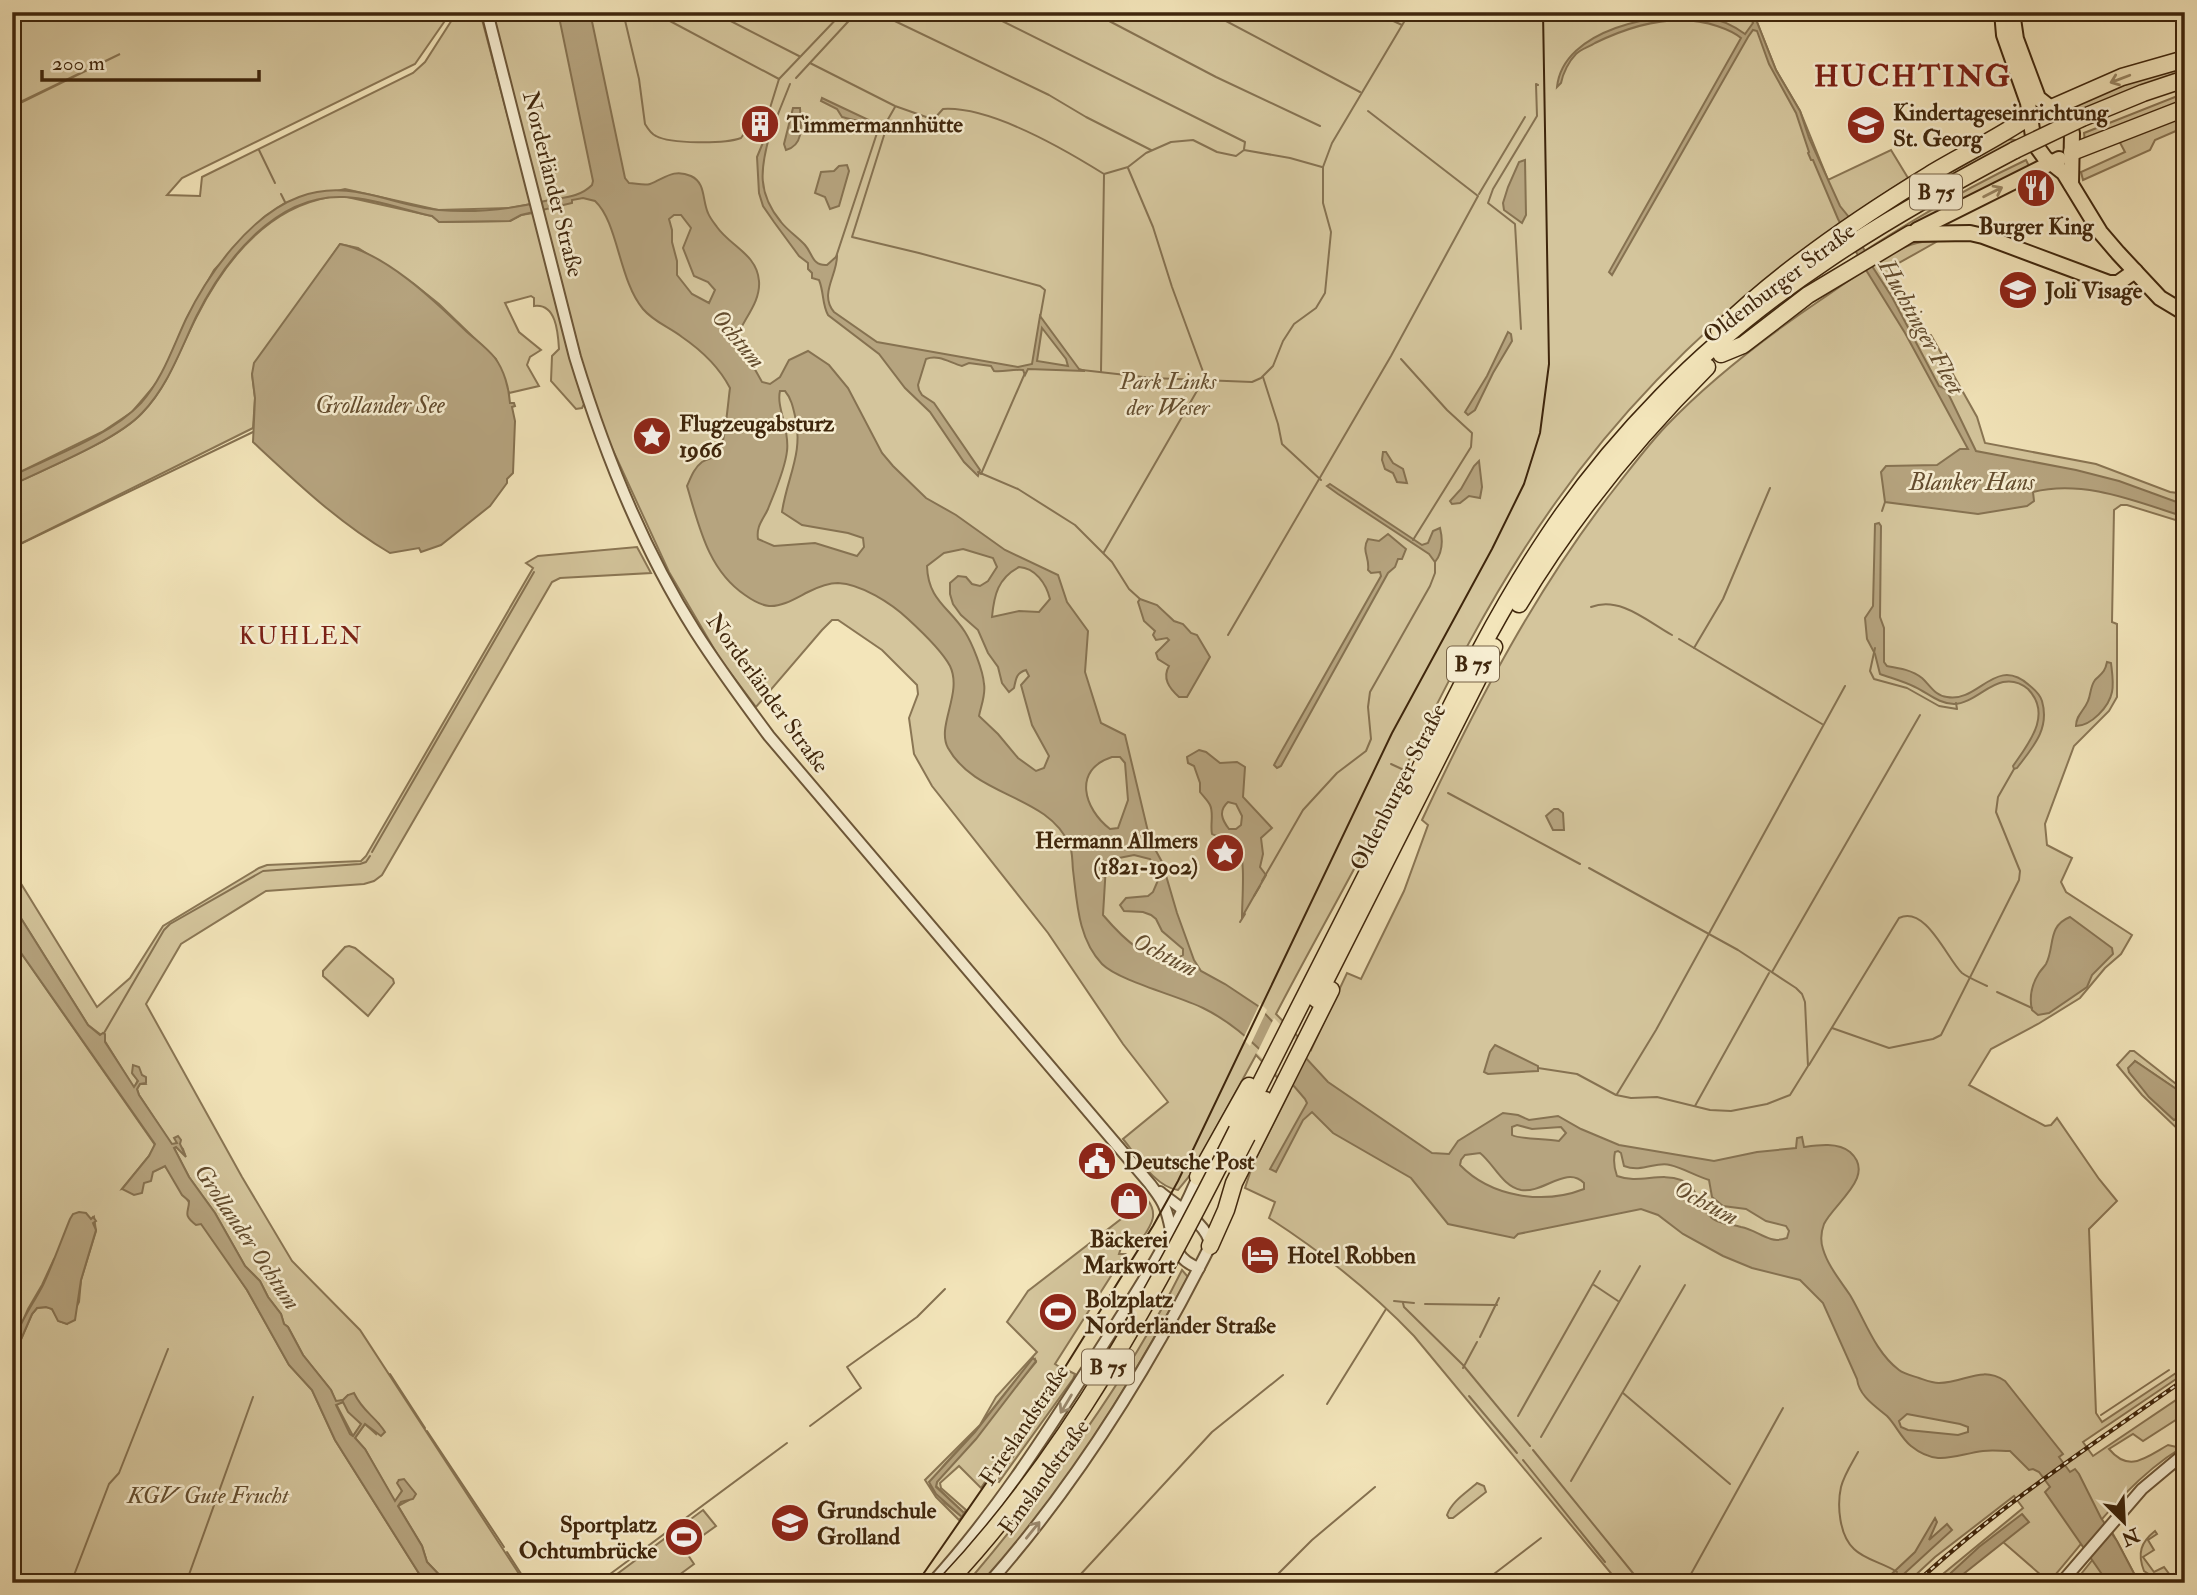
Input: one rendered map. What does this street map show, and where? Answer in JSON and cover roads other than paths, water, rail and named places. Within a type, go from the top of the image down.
[{"type":"highway","points":[[2049,109],[2122,77],[2185,59]]},
{"type":"highway","name":"B 75","points":[[2084,122],[2143,93],[2185,79]]},
{"type":"highway","name":"Oldenburger Straße","points":[[1334,952],[1475,660],[1529,566],[1594,473],[1662,396],[1742,323],[1857,244],[2017,154],[2084,122],[2185,86]]},
{"type":"highway","points":[[2073,152],[2185,108]]},
{"type":"highway","points":[[1857,244],[1919,181],[2030,116]]},
{"type":"highway","points":[[1857,244],[1910,234]]},
{"type":"highway","name":"Oldenburger Straße","points":[[961,1583],[1023,1508],[1100,1399],[1166,1290],[1334,952],[1486,663],[1536,575],[1564,533],[1662,412],[1721,354],[1744,345],[1808,295],[1857,244]]},
{"type":"highway","points":[[1198,1177],[1273,1072]]},
{"type":"highway","points":[[1210,1246],[1226,1210],[1273,1072]]},
{"type":"highway","name":"Oldenburger Straße","points":[[947,1583],[1012,1506],[1093,1392],[1242,1133]]},
{"type":"main road","points":[[2002,12],[2004,35],[2024,91],[2034,143],[2071,184],[2100,232],[2160,298],[2185,313]]},
{"type":"main road","points":[[2012,12],[2016,39],[2032,85],[2038,97],[2049,109],[2061,116],[2072,133],[2071,184]]},
{"type":"main road","points":[[2030,116],[2049,109]]},
{"type":"main road","points":[[1910,234],[2073,152]]},
{"type":"main road","points":[[1964,207],[1958,216],[1959,222],[1970,233]]},
{"type":"main road","points":[[1910,234],[1970,233],[2016,247],[2109,283],[2118,283],[2135,271]]},
{"type":"street","name":"Norderländer Straße","points":[[487,12],[575,357],[603,444],[641,532],[694,630],[772,740],[1150,1184],[1165,1207],[1180,1257],[1199,1268]]},
{"type":"street","points":[[1171,1201],[1187,1192],[1198,1177]]},
{"type":"street","name":"Frieslandstraße","points":[[932,1583],[1002,1496],[1060,1414],[1157,1259],[1184,1212],[1198,1177]]},
{"type":"street","name":"Norderländer Straße","points":[[1150,1184],[1204,1227],[1210,1246]]},
{"type":"street","name":"Emslandstraße","points":[[989,1583],[1038,1524],[1094,1447],[1140,1372],[1210,1246]]},
{"type":"street","points":[[2061,1583],[2142,1489],[2185,1453]]},
{"type":"water","points":[[558,12],[590,12],[625,178],[629,183],[645,185],[679,173],[696,179],[712,220],[722,234],[753,264],[759,290],[734,345],[753,366],[762,382],[770,384],[780,377],[789,360],[808,351],[829,365],[848,388],[882,453],[926,498],[956,515],[1005,550],[1058,575],[1067,602],[1088,631],[1085,672],[1101,723],[1125,735],[1150,840],[1162,862],[1177,913],[1194,960],[1201,971],[1258,1006],[1328,1082],[1432,1153],[1449,1154],[1458,1141],[1503,1113],[1529,1120],[1558,1116],[1619,1145],[1714,1161],[1757,1152],[1796,1148],[1797,1138],[1802,1137],[1804,1147],[1828,1145],[1850,1152],[1857,1161],[1859,1170],[1856,1180],[1824,1224],[1821,1242],[1828,1261],[1883,1354],[1906,1374],[1936,1383],[1980,1375],[1996,1376],[2005,1381],[2063,1454],[2059,1457],[2070,1472],[2075,1469],[2079,1474],[2139,1583],[2108,1583],[2045,1492],[2050,1487],[2039,1472],[2029,1470],[2010,1451],[1983,1451],[1938,1458],[1911,1446],[1887,1416],[1861,1391],[1823,1303],[1800,1280],[1752,1268],[1723,1256],[1683,1234],[1658,1215],[1641,1209],[1518,1234],[1514,1238],[1448,1224],[1411,1178],[1333,1133],[1312,1112],[1303,1120],[1276,1172],[1270,1169],[1307,1103],[1305,1099],[1259,1048],[1218,1016],[1122,976],[1102,964],[1083,932],[1071,850],[1059,828],[1045,815],[976,777],[960,764],[948,748],[945,730],[952,698],[953,676],[950,666],[931,641],[893,607],[875,595],[847,584],[838,583],[815,588],[784,604],[769,606],[745,595],[722,573],[707,546],[687,486],[699,464],[718,454],[720,450],[730,388],[703,353],[643,309],[629,283],[609,223],[595,201],[583,198],[572,200],[572,203],[521,215],[510,221],[439,222],[432,216],[344,197],[319,199],[296,207],[274,219],[255,235],[221,274],[196,317],[166,380],[142,413],[99,443],[12,485],[12,476],[114,426],[141,403],[161,373],[206,283],[232,248],[264,217],[281,206],[299,197],[335,190],[369,194],[439,210],[492,210],[570,196],[587,189],[593,181]],"holes":[[[674,215],[681,215],[691,228],[683,248],[694,276],[708,282],[715,290],[709,303],[692,294],[677,275],[669,219]],[[780,391],[785,391],[793,406],[797,429],[796,453],[782,512],[802,525],[863,538],[864,547],[857,556],[815,543],[774,546],[758,539],[759,527],[777,488],[786,458],[787,435]],[[963,549],[993,558],[997,567],[988,581],[980,586],[972,584],[966,577],[958,576],[950,583],[950,594],[961,615],[978,630],[988,653],[998,667],[1002,683],[1009,692],[1014,688],[1018,675],[1026,670],[1029,676],[1021,685],[1032,725],[1049,756],[1044,768],[1036,771],[1018,758],[979,716],[984,688],[977,657],[959,623],[935,595],[928,578],[927,566],[944,553]],[[1019,567],[1030,570],[1043,582],[1050,599],[1039,612],[1019,611],[992,617],[996,594],[1006,576]],[[1112,757],[1120,757],[1125,763],[1128,800],[1118,828],[1110,829],[1094,811],[1086,790],[1087,780],[1099,763]],[[1134,855],[1150,859],[1159,878],[1153,892],[1148,896],[1126,898],[1120,905],[1124,911],[1151,915],[1162,931],[1183,949],[1183,955],[1173,959],[1150,956],[1129,941],[1103,915],[1106,865],[1114,859]],[[1517,1125],[1532,1129],[1561,1127],[1566,1133],[1559,1141],[1512,1135],[1512,1127]],[[1618,1151],[1624,1166],[1637,1168],[1665,1164],[1709,1180],[1712,1197],[1723,1206],[1746,1209],[1766,1221],[1786,1226],[1789,1231],[1787,1238],[1773,1240],[1745,1228],[1714,1220],[1690,1186],[1681,1180],[1617,1176],[1615,1152]],[[1480,1153],[1503,1179],[1521,1190],[1538,1188],[1570,1177],[1584,1183],[1584,1189],[1552,1196],[1518,1195],[1502,1191],[1473,1176],[1460,1165],[1465,1155]],[[1907,1414],[1968,1427],[1968,1432],[1958,1435],[1901,1427],[1899,1421]]]},
{"type":"water","name":"Blanker Hans","points":[[1748,12],[1753,12],[1776,70],[1800,111],[1809,138],[1840,206],[1848,216],[1872,266],[1892,297],[1939,386],[1946,389],[1976,451],[2119,481],[2185,505],[2185,517],[2110,494],[2072,488],[2033,492],[2034,501],[2027,506],[1978,514],[1885,502],[1881,472],[1886,466],[1937,465],[1960,449],[1968,449],[1905,333],[1838,219],[1808,153],[1796,113],[1769,64],[1757,31],[1753,30],[1748,37],[1612,275],[1609,272],[1741,38],[1702,22],[1654,22],[1624,31],[1580,51],[1573,57],[1557,87],[1563,67],[1576,51],[1594,38],[1639,21],[1663,17],[1705,17],[1716,19],[1745,34],[1753,23]]},
{"type":"water","points":[[822,98],[875,123],[879,131],[866,123],[842,117],[837,109],[821,101]]},
{"type":"water","points":[[793,108],[800,108],[800,133],[796,143],[786,150],[784,144]]},
{"type":"water","points":[[770,134],[764,158],[763,180],[764,191],[773,211],[805,245],[818,264],[827,265],[837,256],[828,292],[834,312],[877,342],[1018,367],[1032,364],[1040,316],[1079,369],[1085,371],[1028,369],[1025,375],[1023,370],[994,371],[991,366],[969,363],[962,366],[940,358],[926,359],[919,390],[934,403],[980,470],[978,476],[964,462],[930,412],[905,388],[879,354],[828,315],[819,280],[812,278],[808,263],[799,256],[763,206],[759,193],[757,157],[764,140]],"holes":[[[1042,328],[1066,359],[1068,366],[1037,361]]]},
{"type":"water","points":[[1525,160],[1526,215],[1522,223],[1504,210],[1503,203],[1519,162]]},
{"type":"water","points":[[847,165],[849,171],[839,206],[830,209],[825,197],[815,193],[821,172],[834,171],[839,166]]},
{"type":"water","name":"Grollander See","points":[[340,244],[374,257],[408,279],[485,347],[501,368],[510,403],[515,406],[512,407],[515,421],[513,473],[507,483],[490,506],[441,545],[421,552],[419,548],[390,553],[371,541],[319,501],[253,442],[254,363]]},
{"type":"water","points":[[1508,332],[1512,341],[1475,410],[1468,415],[1465,412],[1487,376]]},
{"type":"water","points":[[1383,452],[1403,469],[1407,483],[1397,482],[1393,473],[1385,469]]},
{"type":"water","points":[[1479,461],[1482,487],[1480,498],[1469,496],[1460,503],[1452,504],[1450,501]]},
{"type":"water","points":[[1330,484],[1422,545],[1428,543],[1433,531],[1440,528],[1442,546],[1435,562],[1429,554],[1327,486]]},
{"type":"water","points":[[1879,523],[1880,617],[1884,628],[1884,662],[1887,666],[1918,675],[1936,692],[1947,697],[1969,693],[1997,677],[2006,675],[2017,677],[2029,685],[2041,698],[2044,720],[2029,753],[2017,768],[2014,769],[2013,766],[2031,739],[2038,719],[2035,699],[2028,689],[2013,682],[2003,682],[1967,701],[1949,704],[1911,685],[1880,674],[1875,654],[1867,639],[1865,618],[1873,606],[1875,524]]},
{"type":"water","points":[[1388,534],[1406,549],[1402,559],[1398,559],[1395,567],[1388,573],[1281,766],[1277,768],[1274,765],[1381,576],[1380,572],[1371,573],[1368,570],[1365,547],[1368,539],[1379,541]]},
{"type":"water","points":[[1140,599],[1157,605],[1174,621],[1183,624],[1191,633],[1197,635],[1210,657],[1187,697],[1179,697],[1168,683],[1166,675],[1169,666],[1158,659],[1156,653],[1169,640],[1156,640],[1153,635],[1155,631],[1144,621],[1138,602]]},
{"type":"water","points":[[2107,662],[2111,663],[2113,678],[2110,698],[2093,719],[2076,726],[2093,683]]},
{"type":"water","points":[[1199,750],[1220,763],[1237,762],[1245,767],[1243,797],[1272,828],[1261,838],[1263,854],[1260,867],[1266,875],[1242,917],[1243,868],[1238,844],[1212,834],[1211,808],[1200,792],[1194,766],[1188,763],[1187,757]],"holes":[[[1228,802],[1236,804],[1242,816],[1241,825],[1236,829],[1229,829],[1222,812]]]},
{"type":"water","points":[[1554,809],[1563,813],[1564,830],[1553,830],[1546,816]]},
{"type":"water","points":[[12,904],[88,1025],[100,1035],[105,1034],[105,1042],[134,1087],[138,1081],[132,1073],[133,1065],[139,1067],[142,1075],[146,1077],[146,1083],[140,1084],[137,1089],[139,1095],[172,1144],[177,1143],[174,1138],[178,1136],[181,1140],[186,1157],[174,1148],[189,1177],[215,1213],[245,1266],[260,1281],[303,1355],[331,1390],[336,1401],[354,1393],[385,1432],[381,1436],[365,1424],[355,1438],[365,1449],[395,1501],[402,1491],[397,1483],[399,1480],[404,1479],[416,1494],[413,1499],[401,1502],[398,1506],[422,1546],[427,1562],[447,1583],[425,1583],[335,1440],[312,1390],[289,1365],[247,1290],[201,1224],[196,1225],[189,1218],[189,1201],[182,1195],[165,1166],[153,1172],[151,1181],[144,1183],[142,1193],[134,1195],[122,1189],[149,1156],[155,1144],[12,940]],"holes":[[[343,1402],[348,1412],[361,1424],[353,1436],[336,1405]]]},
{"type":"water","points":[[2070,917],[2112,948],[2113,954],[2092,975],[2087,987],[2049,1013],[2038,1015],[2032,1010],[2033,986],[2049,957],[2055,931]]},
{"type":"water","points":[[1495,1045],[1538,1066],[1538,1071],[1484,1072]]},
{"type":"water","points":[[2135,1061],[2185,1095],[2185,1114],[2174,1120],[2149,1097],[2129,1072],[2128,1068]]},
{"type":"water","points":[[86,1213],[91,1219],[93,1217],[96,1230],[81,1280],[75,1320],[67,1324],[58,1321],[52,1309],[37,1308],[12,1360],[18,1330],[43,1285],[70,1219],[73,1214]]},
{"type":"water","points":[[1033,1358],[1036,1361],[976,1439],[937,1482],[936,1487],[964,1513],[962,1517],[936,1494],[929,1482],[975,1432]]},
{"type":"water","points":[[2022,1514],[2029,1522],[1952,1583],[1940,1583],[1979,1547]]},
{"type":"water","points":[[1935,1518],[1937,1522],[1929,1540],[1947,1524],[1952,1530],[1894,1583],[1882,1583],[1915,1552]]},
{"type":"waterway","points":[[623,12],[639,79],[645,124],[653,134],[663,139],[698,142],[741,138],[762,109],[770,108],[779,79],[843,12]]},
{"type":"waterway","points":[[653,12],[779,79]]},
{"type":"waterway","points":[[713,12],[799,56]]},
{"type":"waterway","points":[[796,78],[857,12]]},
{"type":"waterway","points":[[876,12],[1049,95],[1151,150]]},
{"type":"waterway","points":[[984,12],[1245,142],[1244,149]]},
{"type":"waterway","points":[[1092,12],[1216,77],[1320,126]]},
{"type":"waterway","points":[[1209,12],[1360,92]]},
{"type":"waterway","points":[[1374,12],[1402,25]]},
{"type":"waterway","points":[[1082,370],[1152,378],[1252,382],[1261,378],[1273,366],[1283,341],[1294,324],[1316,308],[1325,293],[1331,232],[1323,203],[1323,167],[1332,143],[1404,22]]},
{"type":"waterway","points":[[810,63],[895,106],[929,118],[934,119],[943,109],[962,110],[1004,122],[1048,142],[1104,174],[1128,167],[1146,153],[1171,142],[1193,140],[1217,152],[1236,156],[1244,150],[1322,167]]},
{"type":"waterway","points":[[770,134],[790,84]]},
{"type":"waterway","points":[[1521,329],[1515,224],[1488,203],[1493,189],[1537,116],[1536,84],[1538,85]]},
{"type":"waterway","points":[[887,121],[895,107]]},
{"type":"waterway","points":[[1228,635],[1391,356],[1478,196],[1368,111]]},
{"type":"waterway","points":[[1479,194],[1525,117]]},
{"type":"waterway","points":[[886,129],[852,237],[1040,286],[1045,290],[1040,318]]},
{"type":"waterway","points":[[836,257],[878,130]]},
{"type":"waterway","points":[[259,150],[275,183]]},
{"type":"waterway","points":[[1104,552],[1205,377],[1153,227],[1128,168]]},
{"type":"waterway","points":[[1101,372],[1104,175]]},
{"type":"waterway","points":[[281,194],[285,202]]},
{"type":"waterway","points":[[1401,359],[1447,410],[1472,433],[1471,447],[1413,540]]},
{"type":"waterway","points":[[981,474],[1025,373]]},
{"type":"waterway","points":[[1263,377],[1282,444],[1321,480]]},
{"type":"waterway","points":[[12,548],[253,432]]},
{"type":"waterway","points":[[978,472],[1018,489],[1075,525],[1112,562],[1129,589],[1140,599]]},
{"type":"waterway","points":[[1694,648],[1723,599],[1770,488]]},
{"type":"waterway","points":[[1882,511],[1885,502]]},
{"type":"waterway","points":[[1262,881],[1303,810],[1337,773],[1366,751],[1371,739],[1368,707],[1370,692],[1430,586],[1435,573],[1435,562]]},
{"type":"waterway","points":[[372,852],[534,572]]},
{"type":"waterway","points":[[1591,607],[1602,604],[1623,607],[1672,635]]},
{"type":"waterway","points":[[1679,639],[1822,724]]},
{"type":"waterway","points":[[1875,648],[1870,671],[1874,679],[1907,688],[1939,706],[1957,709],[1956,703]]},
{"type":"waterway","points":[[1617,1094],[1656,1030],[1845,686]]},
{"type":"waterway","points":[[1772,972],[1920,715]]},
{"type":"waterway","points":[[1391,764],[1404,770]]},
{"type":"waterway","points":[[1832,1028],[1889,1048],[1941,1035],[2019,880],[2020,871],[1996,812],[1998,797],[2014,769]]},
{"type":"waterway","points":[[1448,793],[1580,864]]},
{"type":"waterway","points":[[104,1033],[170,924],[263,871],[360,864],[366,862],[370,856]]},
{"type":"waterway","points":[[1538,1068],[1577,1074],[1616,1095],[1631,1098],[1657,1097],[1710,1110],[1731,1111],[1767,1104],[1790,1095],[1808,1066],[1805,1002],[1796,988],[1738,950],[1589,868]]},
{"type":"waterway","points":[[1254,896],[1260,886]]},
{"type":"waterway","points":[[1240,922],[1245,914]]},
{"type":"waterway","points":[[1809,1065],[1899,918],[1909,916],[1918,919],[1935,935],[1962,973],[1987,986]]},
{"type":"waterway","points":[[1695,1106],[1769,973]]},
{"type":"waterway","points":[[1997,992],[2032,1008]]},
{"type":"waterway","points":[[1541,1437],[1640,1266]]},
{"type":"waterway","points":[[1518,1416],[1600,1271]]},
{"type":"waterway","points":[[1594,1285],[1618,1301]]},
{"type":"waterway","points":[[1571,1481],[1685,1285]]},
{"type":"waterway","points":[[810,1426],[861,1388],[847,1367],[917,1317],[945,1289]]},
{"type":"waterway","points":[[1480,1337],[1499,1298]]},
{"type":"waterway","points":[[1394,1301],[1414,1303]]},
{"type":"waterway","points":[[1403,1303],[1463,1365],[1530,1446]]},
{"type":"waterway","points":[[1425,1304],[1497,1305]]},
{"type":"waterway","points":[[1327,1404],[1386,1309]]},
{"type":"waterway","points":[[1463,1368],[1477,1342]]},
{"type":"waterway","points":[[71,1583],[109,1484],[119,1473],[168,1349]]},
{"type":"waterway","points":[[2101,1415],[2169,1370]]},
{"type":"waterway","points":[[390,1374],[425,1428]]},
{"type":"waterway","points":[[1080,1575],[1212,1432],[1283,1375]]},
{"type":"waterway","points":[[1623,1393],[1730,1484]]},
{"type":"waterway","points":[[1469,1396],[1517,1453]]},
{"type":"waterway","points":[[186,1583],[253,1397]]},
{"type":"waterway","points":[[1686,1583],[1783,1408]]},
{"type":"waterway","points":[[427,1431],[504,1547]]},
{"type":"waterway","points":[[598,1583],[787,1443]]},
{"type":"waterway","points":[[1533,1450],[1641,1583]]},
{"type":"waterway","points":[[1858,1452],[1841,1487],[1839,1511],[1842,1528],[1849,1543],[1858,1553],[1897,1572]]},
{"type":"waterway","points":[[1523,1460],[1605,1562]]},
{"type":"waterway","points":[[1269,1583],[1312,1540],[1375,1487]]},
{"type":"waterway","points":[[1490,1577],[1541,1538]]},
{"type":"waterway","points":[[507,1552],[527,1583]]},
{"type":"waterway","points":[[1618,1579],[1621,1583]]},
{"type":"tram line","points":[[917,1583],[1052,1388],[1178,1181],[1392,733],[1492,549],[1524,484],[1540,433],[1549,364],[1543,12]]},
{"type":"railway","points":[[1916,1583],[2013,1502],[2185,1379]]},
{"type":"place","name":"Timmermannhütte","points":[[760,124]]},
{"type":"place","name":"Kindertageseinrichtung St. Georg","points":[[1866,125]]},
{"type":"place","name":"Burger King","points":[[2036,188]]},
{"type":"place","name":"Joli Visage","points":[[2018,290]]},
{"type":"place","name":"Flugzeugabsturz 1966","points":[[652,436]]},
{"type":"place","name":"Hermann Allmers (1821-1902)","points":[[1225,853]]},
{"type":"place","name":"Deutsche Post","points":[[1097,1161]]},
{"type":"place","name":"Bäckerei Markwort","points":[[1129,1201]]},
{"type":"place","name":"Hotel Robben","points":[[1260,1255]]},
{"type":"place","name":"Bolzplatz Norderländer Straße","points":[[1058,1312]]},
{"type":"place","name":"Grundschule Grolland","points":[[790,1523]]},
{"type":"place","name":"Sportplatz Ochtumbrücke","points":[[684,1537]]},
{"type":"district","name":"HUCHTING","points":[[1913,76]]},
{"type":"district","name":"KUHLEN","points":[[301,636]]},
{"type":"water label","name":"Huchtinger Fleet","points":[[1921,327]]},
{"type":"water label","name":"Ochtum","points":[[738,339]]},
{"type":"water label","name":"Ochtum","points":[[1165,955]]},
{"type":"water label","name":"Ochtum","points":[[1706,1203]]},
{"type":"water label","name":"Grollander Ochtum","points":[[247,1237]]},
{"type":"park label","name":"Park Links der Weser","points":[[1168,394]]},
{"type":"park label","name":"KGV Gute Frucht","points":[[208,1495]]}]
